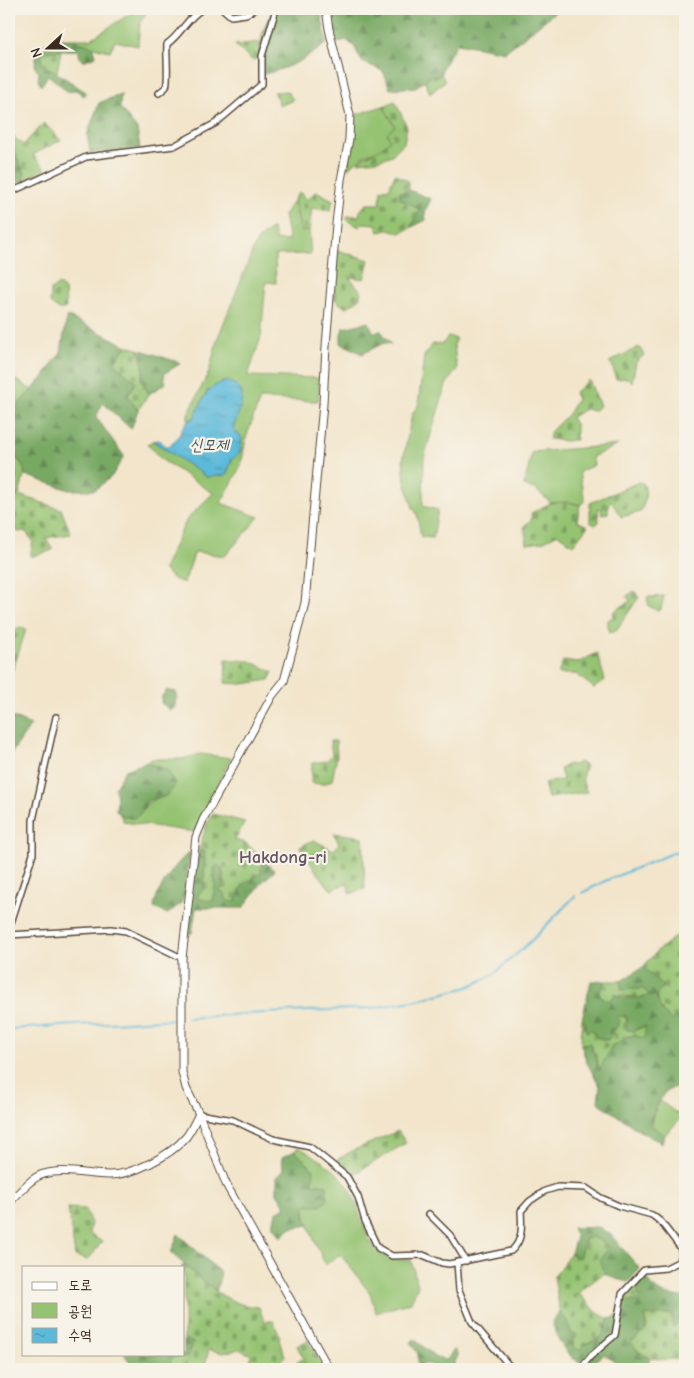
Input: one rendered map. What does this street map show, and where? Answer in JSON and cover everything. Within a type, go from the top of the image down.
[{"type":"street","points":[[160,93],[168,80],[167,44],[176,37],[192,15],[202,9]]},
{"type":"street","points":[[223,9],[231,16],[246,14],[255,9]]},
{"type":"street","points":[[9,193],[86,157],[174,146],[216,123],[262,84],[262,56],[276,9]]},
{"type":"street","points":[[326,9],[350,115],[349,139],[341,180],[336,224],[323,404],[304,603],[284,681],[272,696],[196,836],[182,958],[182,1072],[186,1088],[199,1114],[226,1184],[329,1369]]},
{"type":"street","points":[[9,930],[33,854],[33,820],[56,717]]},
{"type":"street","points":[[9,935],[111,929],[126,931],[182,958]]},
{"type":"street","points":[[9,1203],[42,1174],[57,1172],[110,1175],[128,1173],[143,1166],[175,1148],[187,1136],[199,1114]]},
{"type":"street","points":[[199,1114],[233,1120],[273,1138],[310,1147],[347,1177],[358,1197],[365,1221],[378,1248],[392,1256],[423,1255],[442,1263],[466,1261],[471,1258],[511,1251],[515,1248],[522,1234],[521,1211],[530,1201],[545,1191],[558,1187],[586,1188],[618,1206],[652,1215],[661,1222],[680,1247],[682,1254],[680,1261],[666,1268],[644,1270],[622,1294],[615,1335],[591,1356],[580,1369]]},
{"type":"street","points":[[428,1214],[450,1235],[466,1261]]},
{"type":"street","points":[[457,1262],[459,1290],[472,1322],[512,1369]]},
{"type":"green space","points":[[137,9],[148,9],[140,23],[138,46],[115,41],[110,51],[78,42],[77,39],[91,39]]},
{"type":"green space","points":[[275,9],[320,9],[327,43],[295,64],[259,75],[261,40],[266,24]]},
{"type":"green space","points":[[330,9],[559,9],[505,52],[457,43],[442,68],[441,74],[437,77],[433,75],[416,87],[390,89],[383,71],[362,62],[354,46],[346,40],[336,43]]},
{"type":"green space","points":[[54,39],[77,39],[78,42],[94,49],[96,56],[83,61],[79,56],[79,50],[56,51],[42,65],[86,92],[84,96],[76,90],[68,92],[48,75],[41,86],[38,80],[39,72],[35,68],[36,48]]},
{"type":"green space","points":[[259,42],[259,57],[253,61],[235,45]]},
{"type":"green space","points":[[61,51],[57,72],[42,65],[42,53]]},
{"type":"green space","points":[[441,74],[445,81],[430,94],[425,81],[433,75],[437,77]]},
{"type":"green space","points":[[287,91],[293,100],[280,106],[274,92]]},
{"type":"green space","points":[[121,94],[120,108],[137,129],[140,148],[90,153],[87,135],[99,103]]},
{"type":"green space","points":[[395,101],[407,127],[404,143],[392,155],[378,160],[358,162],[390,140],[387,133],[395,126],[383,106]]},
{"type":"green space","points":[[383,106],[395,126],[390,140],[382,149],[365,155],[347,169],[355,115]]},
{"type":"green space","points":[[9,118],[13,151],[25,173],[22,181],[12,185],[9,183]]},
{"type":"green space","points":[[44,123],[61,140],[33,155],[46,170],[22,181],[25,173],[13,151],[13,136],[23,145]]},
{"type":"green space","points":[[395,174],[408,181],[409,190],[400,192],[399,198],[420,210],[410,228],[400,233],[388,230],[379,232],[376,224],[364,223],[359,227],[346,219],[348,216],[359,216],[360,211],[366,204],[380,204],[381,190],[389,188]]},
{"type":"green space","points":[[409,190],[431,199],[425,211],[426,220],[410,228],[415,217],[398,198],[400,192]]},
{"type":"green space","points":[[316,191],[333,200],[330,211],[312,208],[309,231],[301,231],[294,200],[299,192],[308,200]]},
{"type":"green space","points":[[294,200],[301,231],[309,231],[311,254],[275,255],[276,283],[266,282],[261,337],[248,376],[321,378],[318,401],[260,399],[246,438],[241,466],[221,503],[259,517],[225,556],[195,552],[184,583],[173,579],[163,569],[187,519],[213,493],[162,460],[147,444],[153,441],[207,477],[226,475],[232,460],[240,452],[233,428],[242,393],[231,382],[207,391],[194,419],[188,420],[188,414],[209,372],[217,340],[257,240],[272,228],[276,240],[289,241],[284,215]]},
{"type":"green space","points":[[337,250],[369,260],[364,279],[349,277],[361,291],[359,299],[346,308],[334,299]]},
{"type":"green space","points":[[59,284],[65,290],[66,308],[59,310],[50,303],[51,290]]},
{"type":"green space","points":[[67,316],[127,346],[114,362],[136,382],[129,396],[138,410],[131,429],[103,403],[96,417],[124,456],[112,476],[95,490],[69,490],[25,475],[21,462],[9,452],[9,415],[42,379],[61,352]]},
{"type":"green space","points":[[369,322],[373,332],[381,331],[391,344],[384,343],[362,354],[341,344],[343,328]]},
{"type":"green space","points":[[449,336],[456,339],[454,345],[457,369],[446,385],[424,457],[423,506],[438,510],[433,538],[421,537],[417,514],[413,508],[405,482],[403,460],[412,414],[418,406],[424,356],[433,344],[442,344]]},
{"type":"green space","points":[[127,346],[138,349],[144,368],[141,379],[149,394],[138,410],[128,396],[136,382],[114,362]]},
{"type":"green space","points":[[639,347],[644,355],[636,362],[632,382],[628,378],[616,379],[612,365],[609,362]]},
{"type":"green space","points":[[138,349],[181,363],[165,373],[166,383],[149,394],[141,379],[144,368]]},
{"type":"green space","points":[[13,378],[32,390],[9,415],[9,384]]},
{"type":"green space","points":[[589,380],[600,406],[593,411],[586,409],[571,417],[576,426],[576,440],[549,439],[551,431],[568,414],[577,399],[574,393]]},
{"type":"green space","points":[[618,445],[592,457],[594,465],[579,472],[585,501],[580,505],[568,502],[551,503],[535,489],[524,486],[532,452]]},
{"type":"green space","points":[[9,452],[20,462],[24,471],[19,495],[61,509],[71,534],[46,538],[53,550],[30,557],[33,541],[25,531],[18,532],[9,522]]},
{"type":"green space","points":[[639,482],[643,483],[646,494],[640,512],[621,517],[611,501],[609,502],[608,513],[602,515],[601,509],[598,508],[599,522],[595,525],[590,522],[590,503]]},
{"type":"green space","points":[[568,502],[580,505],[577,521],[588,526],[573,545],[558,534],[542,542],[527,544],[524,526],[532,519],[531,513],[551,503]]},
{"type":"green space","points":[[634,591],[639,597],[615,632],[610,632],[608,620],[614,616],[613,612],[630,601],[627,596]]},
{"type":"green space","points":[[664,596],[661,609],[658,611],[649,606],[647,597]]},
{"type":"green space","points":[[19,627],[26,629],[9,677],[9,636]]},
{"type":"green space","points":[[597,653],[605,680],[594,688],[576,674],[558,674],[563,661],[577,663]]},
{"type":"green space","points":[[226,659],[250,661],[273,672],[269,680],[243,684],[225,683]]},
{"type":"green space","points":[[167,690],[176,692],[177,695],[176,705],[171,711],[161,703],[162,696]]},
{"type":"green space","points":[[9,716],[31,725],[9,757]]},
{"type":"green space","points":[[330,741],[336,741],[337,757],[332,780],[324,784],[311,783],[312,763],[326,761],[332,755]]},
{"type":"green space","points":[[200,754],[231,758],[194,832],[124,822],[119,813],[134,817],[138,815],[149,802],[164,797],[176,783],[166,769],[145,763],[152,759],[182,759]]},
{"type":"green space","points":[[580,762],[586,766],[583,779],[587,792],[548,798],[544,783],[563,780],[560,769],[568,764],[574,765]]},
{"type":"green space","points":[[145,763],[166,769],[176,783],[167,795],[147,802],[138,816],[126,817],[116,810],[117,798],[115,787],[125,770]]},
{"type":"green space","points":[[213,814],[245,822],[235,840],[246,843],[262,858],[261,873],[242,886],[236,901],[230,902],[226,899],[225,893],[219,891],[224,886],[225,881],[222,868],[217,865],[214,868],[215,886],[213,901],[199,899],[198,894],[204,889],[205,851],[199,850],[207,823]]},
{"type":"green space","points":[[334,833],[363,837],[365,889],[350,894],[347,883],[331,890],[300,847],[313,840],[334,850],[339,844]]},
{"type":"green space","points":[[199,850],[205,850],[204,889],[199,899],[214,874],[214,868],[217,865],[222,868],[225,892],[236,901],[242,886],[261,873],[262,858],[275,871],[264,880],[243,908],[196,908],[192,933],[188,935],[186,928]]},
{"type":"green space","points":[[190,852],[185,894],[181,903],[168,914],[154,908],[158,894],[167,878],[179,862]]},
{"type":"green space","points":[[685,929],[685,1013],[671,1020],[662,1011],[656,997],[663,986],[643,967],[658,950]]},
{"type":"green space","points":[[643,967],[663,986],[672,1019],[685,1013],[685,1084],[669,1089],[666,1092],[657,1105],[651,1125],[665,1135],[662,1143],[641,1132],[598,1102],[600,1086],[587,1063],[581,1045],[590,1043],[599,1068],[613,1045],[622,1039],[636,1036],[645,1026],[633,1031],[627,1030],[618,1016],[620,1022],[608,1040],[598,1038],[586,1032],[586,1024],[582,1019],[591,981],[604,981],[599,994],[639,998],[649,994],[643,989],[621,990],[621,981]]},
{"type":"green space","points":[[604,981],[621,981],[621,990],[643,989],[649,994],[641,998],[621,995],[606,1001],[599,994]]},
{"type":"green space","points":[[617,1016],[626,1017],[627,1030],[633,1031],[646,1026],[644,1038],[624,1036],[620,1043],[612,1045],[600,1069],[590,1043],[581,1045],[582,1019],[586,1024],[586,1032],[592,1030],[598,1038],[608,1040],[620,1022]]},
{"type":"green space","points":[[660,1101],[682,1117],[665,1135],[651,1125],[652,1116]]},
{"type":"green space","points":[[398,1131],[406,1143],[349,1177],[335,1161],[352,1151]]},
{"type":"green space","points":[[298,1147],[330,1167],[345,1182],[351,1191],[367,1235],[379,1252],[390,1259],[411,1260],[418,1285],[411,1302],[376,1313],[370,1293],[340,1254],[325,1265],[305,1211],[313,1170],[295,1151]]},
{"type":"green space","points":[[295,1151],[314,1170],[312,1183],[327,1185],[327,1199],[322,1206],[304,1206],[309,1225],[291,1228],[281,1237],[273,1225],[276,1212],[286,1207],[277,1193],[277,1176],[283,1171],[282,1157]]},
{"type":"green space","points":[[68,1208],[85,1209],[91,1223],[89,1233],[102,1242],[88,1260],[75,1256]]},
{"type":"green space","points":[[599,1227],[610,1234],[640,1269],[628,1282],[604,1273],[600,1260],[579,1258],[571,1253],[576,1237],[572,1228]]},
{"type":"green space","points":[[178,1234],[221,1273],[216,1292],[171,1253]]},
{"type":"green space","points":[[593,1237],[609,1247],[600,1260],[604,1273],[578,1293],[598,1313],[609,1319],[598,1339],[583,1344],[581,1350],[574,1348],[569,1324],[560,1313],[554,1276],[571,1253],[579,1258],[585,1239]]},
{"type":"green space","points":[[184,1265],[218,1293],[237,1303],[259,1307],[264,1321],[273,1321],[285,1356],[271,1367],[262,1369],[250,1364],[251,1355],[239,1349],[223,1353],[209,1350],[205,1365],[201,1369],[167,1369],[174,1356],[188,1358],[193,1343],[185,1340],[185,1266],[182,1266]]},
{"type":"green space","points":[[645,1273],[648,1280],[660,1292],[685,1297],[685,1302],[682,1318],[673,1328],[671,1314],[645,1316],[646,1330],[636,1350],[650,1359],[644,1369],[623,1369],[604,1354],[590,1364],[577,1361],[570,1356],[560,1342],[552,1321],[560,1313],[563,1316],[570,1329],[574,1348],[598,1339],[604,1334],[609,1319],[622,1315],[624,1301],[636,1301],[634,1284]]},
{"type":"green space","points":[[634,1284],[640,1297],[636,1301],[624,1301],[626,1294]]},
{"type":"green space","points":[[671,1314],[673,1327],[680,1323],[685,1323],[685,1360],[655,1359],[642,1354],[631,1342],[646,1330],[645,1316]]},
{"type":"green space","points":[[185,1339],[193,1343],[188,1358],[174,1356],[185,1356]]},
{"type":"green space","points":[[414,1339],[437,1358],[447,1360],[454,1349],[458,1356],[454,1364],[455,1369],[442,1369],[428,1364],[418,1365],[418,1354],[411,1343]]},
{"type":"green space","points":[[308,1340],[323,1368],[301,1369],[297,1361],[304,1359],[297,1346]]},
{"type":"green space","points":[[126,1356],[174,1356],[167,1369],[142,1369],[133,1365]]},
{"type":"water","name":"신모제","points":[[227,381],[239,388],[242,395],[240,409],[233,428],[242,439],[240,452],[232,460],[226,475],[207,477],[153,441],[159,440],[166,446],[169,446],[178,437],[187,421],[194,418],[210,390],[220,383]]},
{"type":"waterway","points":[[582,893],[605,881],[685,848]]},
{"type":"waterway","points":[[187,1018],[373,1008],[413,1001],[468,987],[493,975],[530,942],[575,896]]},
{"type":"waterway","points":[[9,1029],[177,1019]]},
{"type":"district","name":"Hakdong-ri","points":[[283,857]]}]
